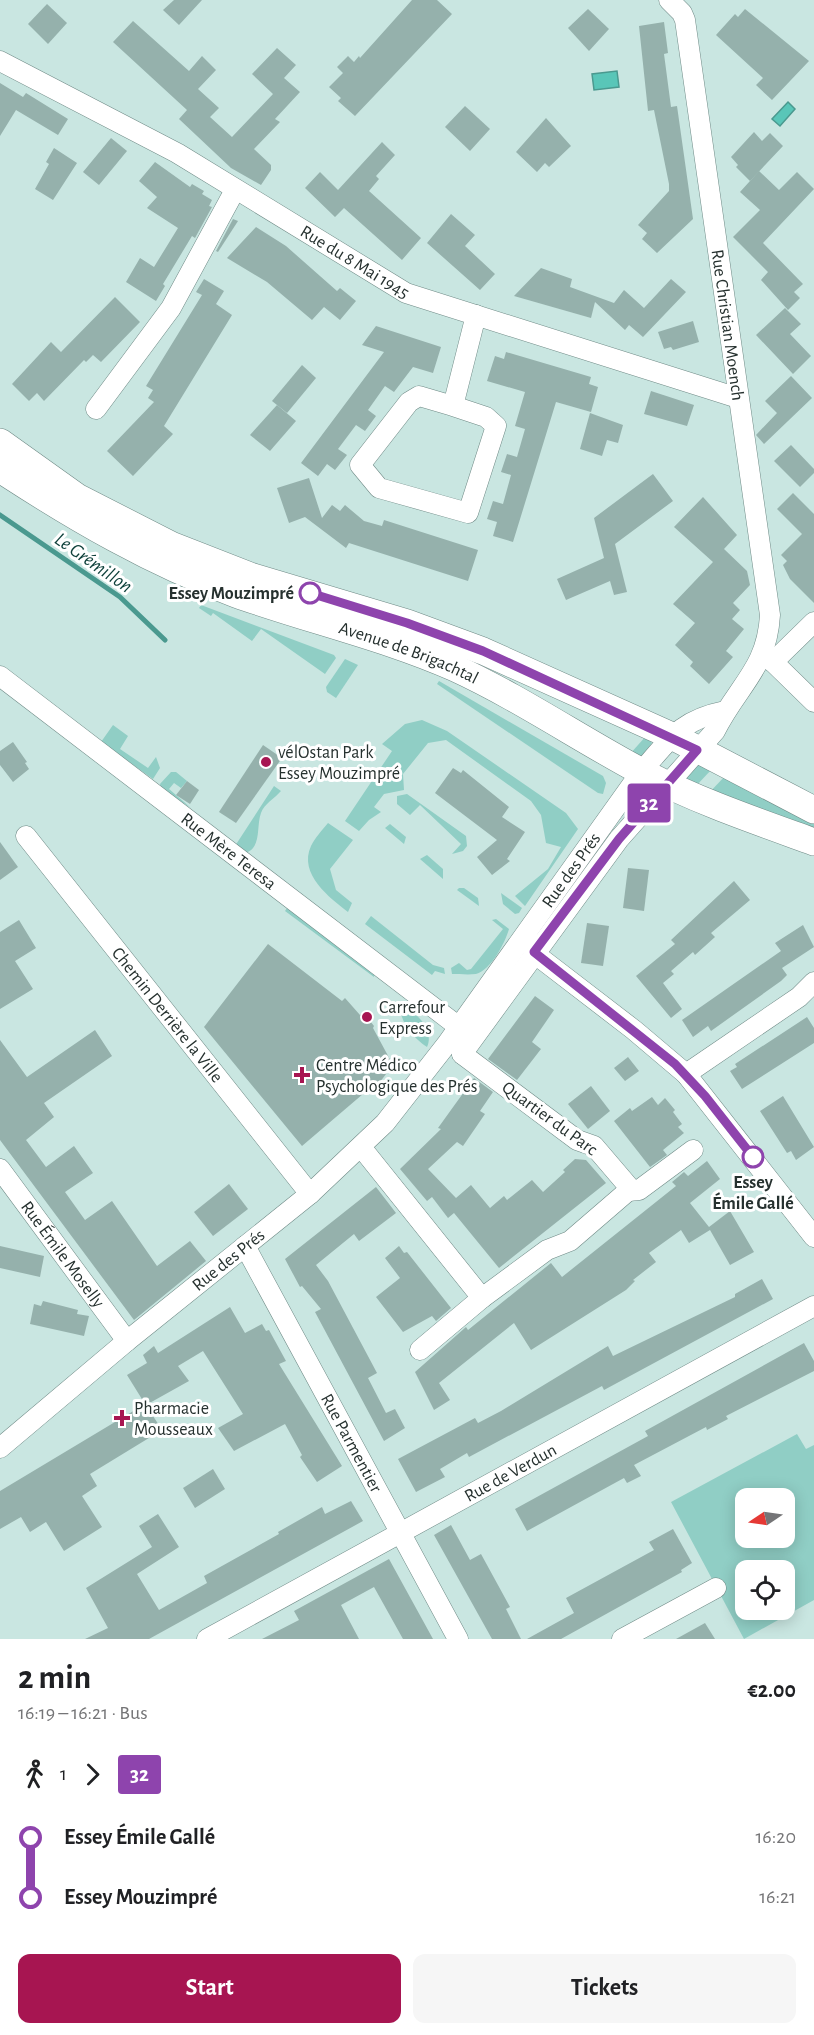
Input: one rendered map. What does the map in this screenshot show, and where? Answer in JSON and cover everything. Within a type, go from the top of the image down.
[{"type":"main road","name":"Avenue de Brigachtal","points":[[0,442],[77,497],[171,545],[253,576],[407,623],[483,651],[672,736],[814,810]]},
{"type":"main road","name":"Avenue de Brigachtal","points":[[0,469],[80,520],[185,574],[238,595],[360,633],[456,669],[666,784],[695,798],[814,842]]},
{"type":"street","name":"Rue Christian Moench","points":[[669,0],[685,20],[770,615],[768,659]]},
{"type":"street","name":"Rue du 8 Mai 1945","points":[[0,61],[177,153],[406,293],[738,398]]},
{"type":"street","points":[[96,409],[171,308],[236,190]]},
{"type":"street","points":[[453,406],[476,315]]},
{"type":"street","points":[[419,396],[453,406],[486,417],[496,426],[468,513],[379,488],[360,465],[409,402],[419,396]]},
{"type":"street","points":[[814,622],[768,659],[814,702]]},
{"type":"street","name":"Rue des Prés","points":[[462,1054],[534,952],[619,839],[716,731],[725,711],[768,659]]},
{"type":"street","name":"Rue Mère Teresa","points":[[0,676],[459,1027]]},
{"type":"street","name":"Rue des Prés","points":[[0,1448],[127,1341],[309,1194],[362,1147],[403,1102],[438,1056],[641,771],[672,736],[699,716],[725,711]]},
{"type":"street","name":"Chemin Derrière la Ville","points":[[26,836],[309,1194]]},
{"type":"street","points":[[525,934],[534,952],[686,1074],[814,1237]]},
{"type":"street","points":[[686,1074],[799,997],[814,982]]},
{"type":"street","points":[[459,1027],[486,1020]]},
{"type":"street","points":[[438,1056],[462,1054]]},
{"type":"street","name":"Quartier du Parc","points":[[462,1054],[577,1140],[594,1146],[629,1187],[628,1191]]},
{"type":"street","points":[[362,1147],[482,1298]]},
{"type":"street","points":[[420,1350],[482,1298],[547,1250],[570,1240],[628,1191],[639,1190],[693,1150]]},
{"type":"street","name":"Rue Émile Moselly","points":[[0,1169],[127,1341]]},
{"type":"street","name":"Rue Parmentier","points":[[244,1246],[458,1639]]},
{"type":"street","name":"Rue de Verdun","points":[[207,1639],[814,1306]]},
{"type":"street","points":[[622,1639],[716,1588]]},
{"type":"shaded area","points":[[617,71],[619,87],[594,90],[592,74]]},
{"type":"shaded area","points":[[788,102],[795,109],[780,126],[772,119]]},
{"type":"shaded area","points":[[201,605],[334,655],[336,658],[325,674],[261,629],[252,641],[213,613],[211,616],[199,608]]},
{"type":"shaded area","points":[[345,659],[358,665],[336,698],[327,692],[326,687]]},
{"type":"shaded area","points":[[439,681],[603,776],[606,783],[603,794],[598,793],[437,684]]},
{"type":"shaded area","points":[[422,720],[447,731],[566,813],[578,829],[525,906],[515,896],[548,869],[561,847],[546,843],[541,815],[531,801],[446,740],[428,743],[403,774],[404,790],[384,794],[374,807],[381,812],[359,831],[345,821],[392,751],[382,744],[405,724]]},
{"type":"shaded area","points":[[113,725],[128,736],[120,749],[148,768],[156,757],[160,768],[153,779],[101,742]]},
{"type":"shaded area","points":[[646,736],[652,743],[639,759],[630,754]]},
{"type":"shaded area","points":[[697,764],[712,769],[695,787],[686,778]]},
{"type":"shaded area","points":[[171,772],[176,772],[187,781],[181,788],[174,783],[169,789],[191,808],[161,788],[160,784]]},
{"type":"shaded area","points":[[725,776],[814,821],[814,835],[709,793]]},
{"type":"shaded area","points":[[274,786],[281,791],[262,810],[256,841],[251,850],[246,853],[235,846]]},
{"type":"shaded area","points":[[407,794],[466,836],[467,846],[463,851],[452,854],[461,844],[420,805],[410,815],[397,804],[397,796]]},
{"type":"shaded area","points":[[328,823],[353,840],[330,869],[336,890],[352,903],[348,912],[318,884],[309,866],[308,856],[311,846]]},
{"type":"shaded area","points":[[390,824],[406,837],[404,844],[385,828]]},
{"type":"shaded area","points":[[427,855],[443,869],[443,879],[420,859]]},
{"type":"shaded area","points":[[464,888],[478,898],[479,906],[457,890]]},
{"type":"shaded area","points":[[501,893],[522,908],[519,913],[515,914],[503,904]]},
{"type":"shaded area","points":[[287,908],[374,975],[374,977],[285,911]]},
{"type":"shaded area","points":[[371,916],[433,965],[444,968],[445,974],[435,971],[432,975],[365,924]]},
{"type":"shaded area","points":[[496,919],[509,929],[492,962],[476,974],[452,974],[451,968],[459,963],[467,970],[471,969],[503,929],[492,920]]},
{"type":"shaded area","points":[[399,1006],[411,1011],[422,1021],[428,1034],[427,1047],[409,1030]]},
{"type":"shaded area","points":[[797,1434],[806,1449],[814,1445],[814,1600],[795,1611],[795,1560],[735,1560],[735,1620],[778,1620],[744,1639],[671,1502]]},
{"type":"building","points":[[174,0],[202,0],[179,25],[163,10]]},
{"type":"building","points":[[412,0],[437,0],[452,14],[355,116],[338,101],[341,98],[329,87],[343,73],[337,67],[348,56],[354,62],[359,56],[360,58]]},
{"type":"building","points":[[47,4],[67,23],[48,44],[28,24]]},
{"type":"building","points":[[588,9],[609,29],[589,51],[568,28]]},
{"type":"building","points":[[745,9],[809,61],[772,100],[756,85],[763,78],[716,35],[735,14],[738,17]]},
{"type":"building","points":[[133,21],[189,71],[202,56],[216,70],[198,89],[219,108],[210,117],[232,137],[273,94],[252,74],[277,48],[296,65],[284,78],[300,92],[275,119],[280,122],[254,149],[271,165],[271,170],[261,185],[231,168],[179,119],[187,110],[113,42]]},
{"type":"building","points":[[664,22],[668,53],[664,54],[671,107],[677,106],[693,219],[657,253],[642,239],[647,233],[638,225],[669,191],[669,184],[654,110],[648,111],[639,26]]},
{"type":"building","points":[[0,83],[23,97],[26,93],[68,119],[58,135],[16,110],[0,136]]},
{"type":"building","points":[[465,106],[490,129],[470,151],[445,127]]},
{"type":"building","points":[[546,118],[571,146],[549,167],[545,163],[537,172],[516,152]]},
{"type":"building","points":[[754,132],[762,141],[770,133],[783,146],[750,181],[736,167],[738,165],[731,157]]},
{"type":"building","points":[[111,138],[127,151],[99,185],[83,172]]},
{"type":"building","points":[[382,142],[395,155],[376,176],[379,179],[369,191],[421,238],[402,260],[344,208],[335,217],[305,188],[320,172],[338,190]]},
{"type":"building","points":[[54,148],[77,163],[53,200],[35,189],[49,164],[46,162]]},
{"type":"building","points":[[155,162],[190,187],[192,184],[204,191],[202,194],[212,200],[209,206],[212,207],[195,238],[192,236],[163,284],[165,286],[156,301],[126,282],[140,258],[154,267],[178,228],[147,208],[157,197],[139,181]]},
{"type":"building","points":[[759,171],[779,190],[797,172],[814,189],[763,243],[803,284],[794,292],[800,298],[788,310],[761,280],[768,272],[733,237],[760,210],[740,192]]},
{"type":"building","points":[[451,214],[475,235],[465,246],[495,274],[480,290],[427,243]]},
{"type":"building","points":[[233,219],[238,221],[218,252],[216,251]]},
{"type":"building","points":[[256,227],[286,246],[337,291],[340,288],[356,301],[340,320],[324,307],[312,320],[267,282],[227,258]]},
{"type":"building","points":[[541,268],[572,279],[570,287],[614,303],[624,290],[644,308],[671,279],[686,292],[643,337],[629,325],[625,330],[595,302],[591,318],[514,296]]},
{"type":"building","points":[[204,279],[224,291],[216,304],[232,315],[164,426],[173,434],[133,476],[107,451],[154,402],[148,398],[153,390],[146,386],[202,295],[196,292]]},
{"type":"building","points":[[115,297],[140,322],[101,362],[93,355],[86,362],[84,360],[44,401],[37,393],[29,401],[12,384],[51,342],[61,352]]},
{"type":"building","points":[[785,308],[801,324],[790,334],[811,356],[793,374],[756,335]]},
{"type":"building","points":[[693,321],[699,342],[673,350],[671,347],[664,349],[658,332]]},
{"type":"building","points":[[376,326],[441,347],[433,373],[413,367],[394,392],[385,386],[368,410],[376,416],[365,431],[356,425],[338,449],[347,455],[335,470],[327,464],[318,476],[301,463],[384,352],[362,345]]},
{"type":"building","points":[[506,352],[591,377],[589,384],[598,387],[591,412],[556,402],[513,542],[493,536],[497,522],[487,519],[493,501],[503,504],[511,475],[501,472],[507,454],[517,457],[525,429],[515,426],[525,392],[487,381],[495,356],[504,359]]},
{"type":"building","points":[[302,365],[316,378],[287,413],[272,401]]},
{"type":"building","points":[[791,376],[812,398],[764,444],[756,435],[777,413],[765,401]]},
{"type":"building","points":[[651,391],[694,405],[687,426],[644,414]]},
{"type":"building","points":[[277,405],[296,421],[270,451],[250,435]]},
{"type":"building","points":[[590,413],[623,425],[618,443],[607,440],[602,456],[580,449]]},
{"type":"building","points":[[791,445],[814,469],[814,473],[800,487],[774,461]]},
{"type":"building","points":[[653,474],[673,501],[615,544],[627,592],[614,595],[610,581],[566,600],[557,579],[604,558],[594,518]]},
{"type":"building","points":[[309,478],[322,518],[332,505],[340,511],[345,505],[364,521],[382,526],[384,520],[478,550],[468,581],[349,543],[346,548],[305,517],[289,523],[277,488]]},
{"type":"building","points":[[793,493],[814,514],[814,603],[790,579],[783,565],[787,561],[781,555],[802,534],[777,509]]},
{"type":"building","points":[[703,497],[737,535],[724,549],[747,571],[750,585],[733,603],[740,610],[732,619],[744,629],[726,651],[733,657],[709,684],[690,666],[693,662],[675,645],[695,623],[673,604],[713,562],[674,527]]},
{"type":"building","points":[[13,742],[27,762],[25,763],[29,769],[13,782],[0,765],[0,751]]},
{"type":"building","points":[[263,745],[282,758],[236,823],[219,812]]},
{"type":"building","points":[[453,768],[461,773],[463,770],[509,807],[502,817],[525,832],[507,859],[510,861],[492,875],[477,857],[497,840],[435,793]]},
{"type":"building","points":[[187,781],[199,790],[190,804],[176,795]]},
{"type":"building","points":[[0,842],[18,867],[0,880]]},
{"type":"building","points":[[628,868],[649,870],[644,911],[623,908]]},
{"type":"building","points":[[734,881],[750,900],[711,933],[715,937],[695,955],[693,952],[671,971],[674,974],[663,983],[682,1009],[671,1018],[636,976],[675,944],[671,940]]},
{"type":"building","points":[[19,920],[36,948],[15,961],[33,989],[0,1009],[0,932]]},
{"type":"building","points":[[587,923],[609,926],[603,966],[581,963]]},
{"type":"building","points":[[803,925],[814,947],[782,968],[787,975],[711,1031],[708,1026],[693,1037],[682,1020],[781,951],[775,943]]},
{"type":"building","points":[[268,944],[342,1001],[345,998],[360,1015],[363,1012],[374,1026],[393,1065],[373,1091],[370,1088],[302,1146],[204,1027]]},
{"type":"building","points":[[535,996],[554,1010],[532,1042],[541,1049],[517,1080],[488,1059]]},
{"type":"building","points":[[807,1017],[814,1028],[814,1043],[742,1089],[730,1071],[737,1067],[735,1064]]},
{"type":"building","points":[[95,1030],[112,1056],[44,1103],[54,1117],[26,1140],[46,1167],[74,1146],[93,1173],[65,1192],[85,1220],[112,1201],[157,1266],[190,1241],[206,1261],[134,1320],[0,1140],[0,1040],[27,1077]]},
{"type":"building","points":[[628,1057],[639,1071],[625,1081],[614,1068]]},
{"type":"building","points":[[474,1078],[493,1092],[480,1111],[485,1114],[463,1146],[457,1142],[428,1169],[456,1198],[471,1185],[490,1208],[504,1196],[507,1200],[532,1180],[543,1192],[565,1172],[563,1170],[575,1159],[586,1160],[606,1183],[499,1268],[454,1213],[448,1218],[432,1197],[427,1201],[400,1169],[441,1129],[438,1128]]},
{"type":"building","points":[[591,1086],[610,1111],[588,1129],[568,1104]]},
{"type":"building","points":[[783,1096],[814,1147],[796,1160],[791,1151],[787,1153],[760,1111]]},
{"type":"building","points":[[652,1097],[658,1105],[665,1098],[675,1110],[673,1112],[682,1124],[678,1127],[684,1133],[663,1150],[667,1155],[650,1167],[614,1121],[630,1108],[632,1111]]},
{"type":"building","points":[[707,1161],[720,1179],[690,1203],[709,1227],[730,1211],[754,1252],[730,1265],[710,1230],[689,1243],[681,1230],[649,1253],[656,1262],[633,1280],[635,1281],[626,1290],[531,1350],[514,1323],[439,1383],[450,1400],[434,1410],[415,1372],[466,1327],[468,1330],[551,1263],[562,1277],[676,1186],[672,1182],[684,1172],[688,1176]]},
{"type":"building","points":[[229,1184],[248,1209],[213,1236],[194,1212]]},
{"type":"building","points":[[376,1187],[396,1213],[359,1241],[354,1234],[316,1265],[328,1281],[377,1373],[368,1378],[386,1413],[395,1409],[405,1428],[384,1441],[315,1312],[321,1309],[302,1286],[300,1287],[285,1259]]},
{"type":"building","points":[[0,1246],[44,1256],[40,1277],[0,1268]]},
{"type":"building","points":[[399,1246],[404,1253],[407,1252],[451,1308],[436,1321],[432,1316],[403,1332],[376,1297],[400,1278],[385,1258]]},
{"type":"building","points":[[762,1279],[773,1299],[604,1390],[602,1386],[469,1457],[467,1453],[440,1469],[445,1477],[416,1492],[398,1459],[475,1418],[478,1423],[501,1411],[608,1346],[613,1356],[735,1297],[735,1294]]},
{"type":"building","points":[[43,1301],[78,1310],[77,1314],[89,1316],[84,1336],[30,1324],[34,1304],[41,1306]]},
{"type":"building","points":[[230,1307],[245,1333],[262,1324],[266,1331],[269,1330],[286,1361],[279,1364],[342,1466],[317,1482],[300,1457],[302,1455],[285,1424],[234,1451],[218,1428],[243,1414],[203,1351],[178,1366],[189,1381],[146,1405],[162,1430],[90,1474],[97,1486],[82,1496],[102,1527],[64,1551],[46,1522],[30,1532],[21,1517],[0,1529],[0,1491],[145,1404],[127,1375],[147,1363],[143,1355],[154,1346],[158,1353]]},
{"type":"building","points":[[804,1343],[814,1361],[814,1371],[726,1416],[728,1419],[707,1430],[706,1427],[634,1465],[641,1476],[627,1483],[624,1478],[527,1531],[515,1509],[648,1436],[645,1431]]},
{"type":"building","points":[[213,1469],[225,1489],[195,1508],[183,1488]]},
{"type":"building","points":[[351,1501],[363,1521],[149,1639],[85,1639],[108,1628],[86,1588],[152,1547],[139,1526],[158,1514],[179,1547],[137,1574],[159,1610],[207,1583],[204,1576],[322,1507],[325,1514]]},
{"type":"building","points":[[451,1525],[470,1560],[481,1554],[510,1607],[506,1609],[521,1639],[492,1639],[434,1535]]},
{"type":"building","points":[[673,1529],[692,1563],[681,1570],[682,1572],[561,1639],[527,1639],[574,1613],[566,1598],[654,1550],[649,1542]]},
{"type":"building","points":[[389,1559],[433,1639],[403,1639],[374,1587],[341,1605],[359,1639],[262,1639],[299,1620],[294,1611]]},
{"type":"building","points":[[705,1623],[715,1639],[676,1639]]},
{"type":"waterway","name":"Le Grémillon","points":[[0,515],[120,597],[165,640]]},
{"type":"bus line","name":"32","points":[[310,593],[407,623],[483,651],[672,736],[697,750],[619,839],[534,952],[686,1074],[753,1157]]},
{"type":"place","name":"Essey Mouzimpré","points":[[310,593]]},
{"type":"place","name":"vélOstan Park Essey Mouzimpré","points":[[266,762]]},
{"type":"place","name":"Carrefour Express","points":[[367,1017]]},
{"type":"place","name":"Centre Médico Psychologique des Prés","points":[[302,1075]]},
{"type":"place","name":"Essey Émile Gallé","points":[[753,1157]]},
{"type":"place","name":"Pharmacie Mousseaux","points":[[122,1418]]}]
